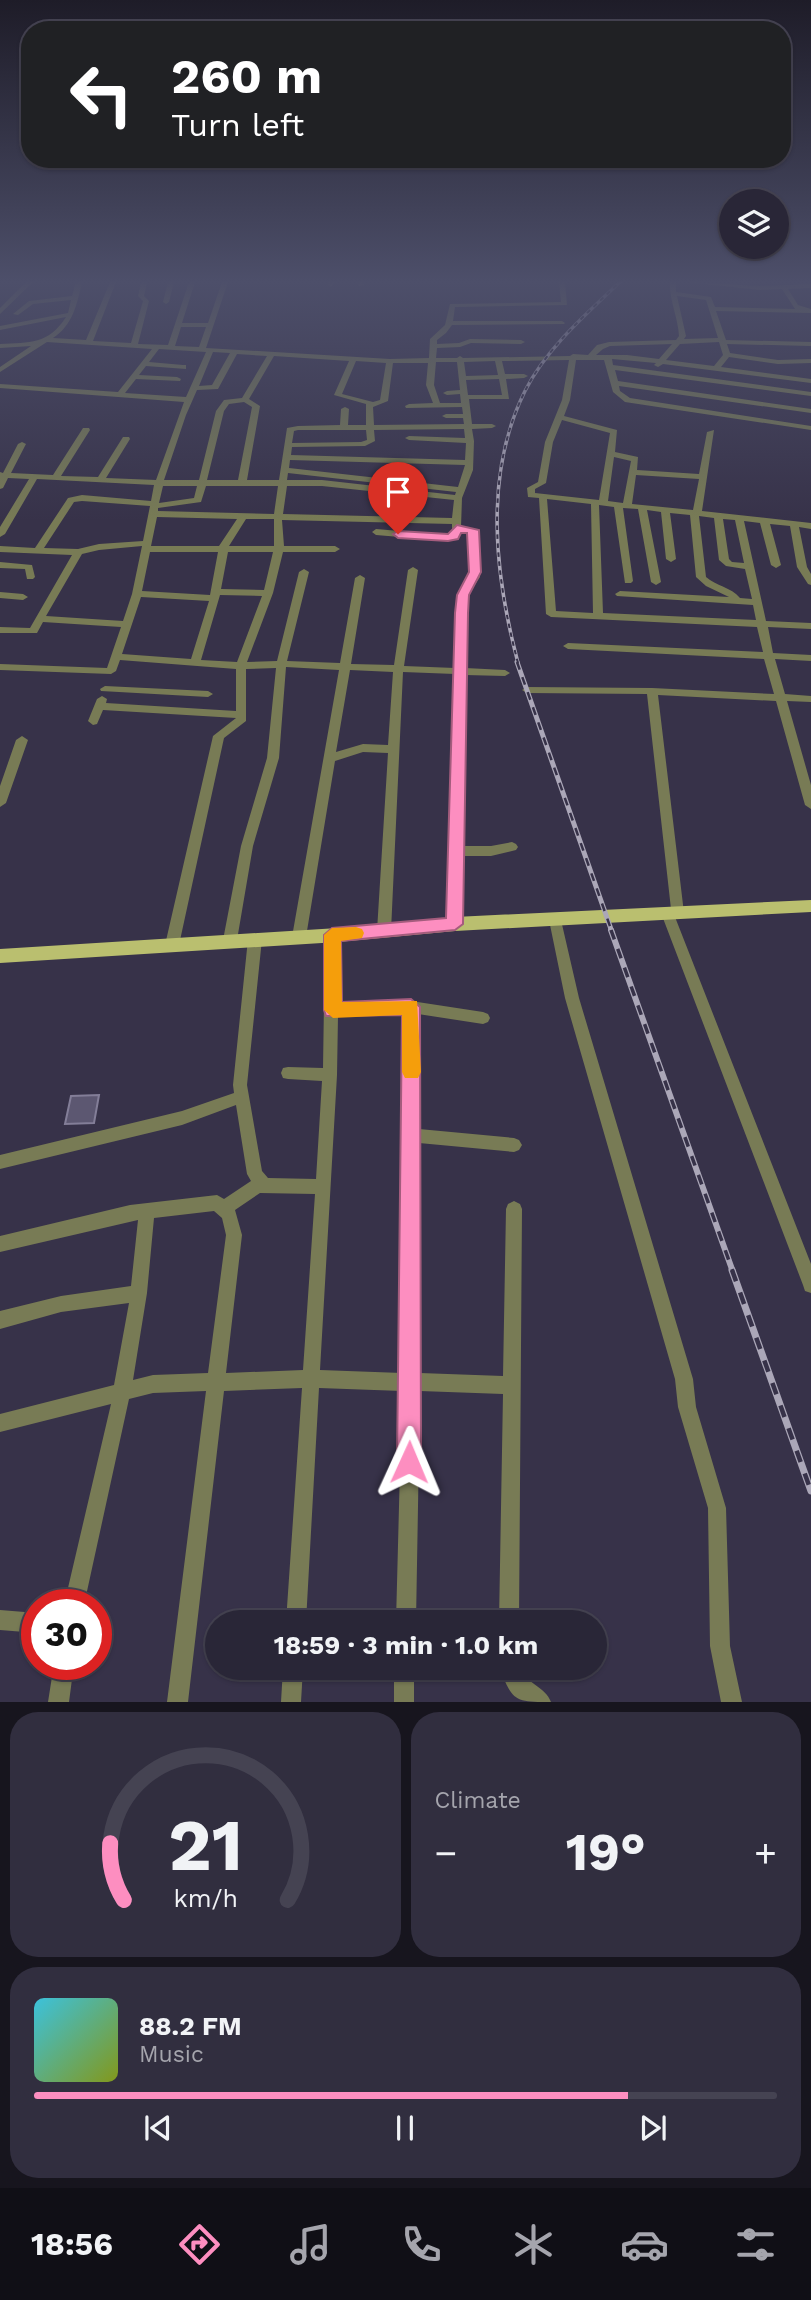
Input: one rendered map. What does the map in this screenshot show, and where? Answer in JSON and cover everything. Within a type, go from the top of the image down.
[{"type":"main road","points":[[0,956],[332,935],[455,924],[811,906]]},
{"type":"street","points":[[0,370],[14,361]]},
{"type":"street","points":[[119,396],[147,361]]},
{"type":"street","points":[[93,722],[137,594],[159,483],[203,361]]},
{"type":"street","points":[[194,388],[215,387],[229,361]]},
{"type":"street","points":[[246,400],[267,361]]},
{"type":"street","points":[[352,361],[338,395],[370,403],[384,401],[390,361]]},
{"type":"street","points":[[433,361],[430,385],[437,405]]},
{"type":"street","points":[[376,532],[448,538],[454,536],[459,494],[469,463],[470,441],[461,361]]},
{"type":"street","points":[[481,361],[486,397]]},
{"type":"street","points":[[405,448],[409,433],[409,402],[437,405],[465,398],[506,397],[499,361]]},
{"type":"street","points":[[572,361],[566,400],[549,442],[541,485],[531,488],[531,495],[811,526]]},
{"type":"street","points":[[608,361],[619,394],[628,400],[811,428]]},
{"type":"street","points":[[637,386],[662,361]]},
{"type":"street","points":[[665,361],[811,381]]},
{"type":"street","points":[[716,368],[722,361]]},
{"type":"street","points":[[774,361],[810,362]]},
{"type":"street","points":[[0,364],[10,364]]},
{"type":"street","points":[[145,364],[183,367]]},
{"type":"street","points":[[610,367],[811,394]]},
{"type":"street","points":[[463,377],[524,376]]},
{"type":"street","points":[[136,377],[177,379]]},
{"type":"street","points":[[759,419],[787,377]]},
{"type":"street","points":[[615,383],[811,411]]},
{"type":"street","points":[[0,386],[188,400]]},
{"type":"street","points":[[446,393],[465,398]]},
{"type":"street","points":[[684,408],[692,393]]},
{"type":"street","points":[[153,508],[196,502],[204,483],[220,411],[227,402],[246,400],[256,406],[242,483]]},
{"type":"street","points":[[289,445],[367,443],[372,438],[370,403]]},
{"type":"street","points":[[344,427],[345,409]]},
{"type":"street","points":[[446,416],[468,416]]},
{"type":"street","points":[[559,417],[611,430],[615,437],[599,503],[598,615]]},
{"type":"street","points":[[409,433],[492,426]]},
{"type":"street","points":[[172,945],[219,736],[241,721],[241,667],[268,593],[279,548],[278,517],[292,429],[370,427],[470,441]]},
{"type":"street","points":[[56,477],[86,430]]},
{"type":"street","points":[[711,432],[695,513],[701,577],[708,584],[728,589],[737,601]]},
{"type":"street","points":[[101,479],[126,439]]},
{"type":"street","points":[[0,486],[3,475],[22,444]]},
{"type":"street","points":[[611,454],[634,457],[633,472],[622,505],[628,581]]},
{"type":"street","points":[[288,457],[469,463]]},
{"type":"street","points":[[287,470],[459,494]]},
{"type":"street","points":[[301,483],[302,471]]},
{"type":"street","points":[[633,472],[702,477]]},
{"type":"street","points":[[3,475],[159,483],[333,483],[459,494]]},
{"type":"street","points":[[0,534],[35,476]]},
{"type":"street","points":[[543,497],[551,614],[811,626]]},
{"type":"street","points":[[37,551],[71,500],[82,498],[243,516],[457,525],[474,532],[475,577],[462,601],[455,924]]},
{"type":"street","points":[[642,507],[656,582]]},
{"type":"street","points":[[665,509],[671,559]]},
{"type":"street","points":[[718,515],[724,560],[750,566]]},
{"type":"street","points":[[195,663],[215,595],[224,548],[230,533],[243,516]]},
{"type":"street","points":[[739,517],[769,657],[783,698],[811,805]]},
{"type":"street","points":[[764,520],[776,565]]},
{"type":"street","points":[[794,525],[803,567],[811,582]]},
{"type":"street","points":[[0,549],[78,552],[99,547],[147,545],[335,549]]},
{"type":"street","points":[[0,629],[33,631],[78,552]]},
{"type":"street","points":[[0,565],[29,567],[30,577]]},
{"type":"street","points":[[384,931],[398,670],[413,570]]},
{"type":"street","points":[[230,940],[247,846],[273,758],[281,664],[304,572]]},
{"type":"street","points":[[299,937],[331,758],[342,668],[360,578]]},
{"type":"street","points":[[137,594],[268,593]]},
{"type":"street","points":[[620,594],[758,602]]},
{"type":"street","points":[[0,595],[23,597]]},
{"type":"street","points":[[39,620],[127,624]]},
{"type":"street","points":[[568,646],[811,659]]},
{"type":"street","points":[[116,657],[241,667],[281,664],[505,673]]},
{"type":"street","points":[[0,667],[111,670]]},
{"type":"street","points":[[105,689],[208,694]]},
{"type":"street","points":[[527,690],[652,691],[811,699]]},
{"type":"street","points":[[652,691],[672,913],[811,1285]]},
{"type":"street","points":[[99,706],[241,715]]},
{"type":"street","points":[[0,803],[22,740]]},
{"type":"street","points":[[331,758],[363,748],[394,749]]},
{"type":"street","points":[[456,851],[512,847]]},
{"type":"street","points":[[555,920],[572,998],[684,1379],[688,1407],[717,1508],[720,1646],[732,1702]]},
{"type":"street","points":[[297,1610],[330,1075],[332,935]]},
{"type":"street","points":[[255,939],[240,1097],[255,1174],[264,1185]]},
{"type":"street","points":[[333,1010],[411,1007],[483,1018]]},
{"type":"street","points":[[405,1610],[411,1381],[411,1007]]},
{"type":"street","points":[[288,1073],[330,1075]]},
{"type":"street","points":[[0,1162],[182,1118],[240,1097]]},
{"type":"street","points":[[413,1135],[514,1145]]},
{"type":"street","points":[[224,1208],[257,1186],[321,1187]]},
{"type":"street","points":[[0,1244],[147,1211],[207,1203],[224,1208]]},
{"type":"street","points":[[177,1702],[234,1235],[224,1208]]},
{"type":"street","points":[[509,1610],[514,1408],[511,1385],[514,1209]]},
{"type":"street","points":[[78,1589],[124,1389],[139,1293],[147,1211]]},
{"type":"street","points":[[0,1320],[61,1304],[139,1293]]},
{"type":"street","points":[[0,1423],[124,1389],[153,1384],[311,1379],[511,1385]]},
{"type":"street","points":[[0,1620],[21,1622]]},
{"type":"street","points":[[58,1702],[61,1680]]},
{"type":"street","points":[[291,1702],[292,1680]]},
{"type":"street","points":[[404,1680],[404,1702]]},
{"type":"street","points":[[514,1680],[516,1684],[541,1702]]},
{"type":"building","points":[[99,1095],[94,1123],[65,1124],[71,1096]]},
{"type":"railway","points":[[518,663],[503,596],[497,526],[498,491],[512,423],[525,391],[544,361]]},
{"type":"railway","points":[[517,662],[612,932]]},
{"type":"railway","points":[[611,930],[733,1272]]},
{"type":"railway","points":[[732,1270],[811,1491]]},
{"type":"slow traffic","points":[[356,933],[332,935],[333,1010],[411,1007],[412,1072]]},
{"type":"route","points":[[398,534],[448,538],[456,535],[457,529],[471,529],[474,532],[475,572],[475,577],[463,595],[461,613],[462,672],[455,924],[332,935],[333,1010],[411,1007],[413,1135],[409,1462]]}]
